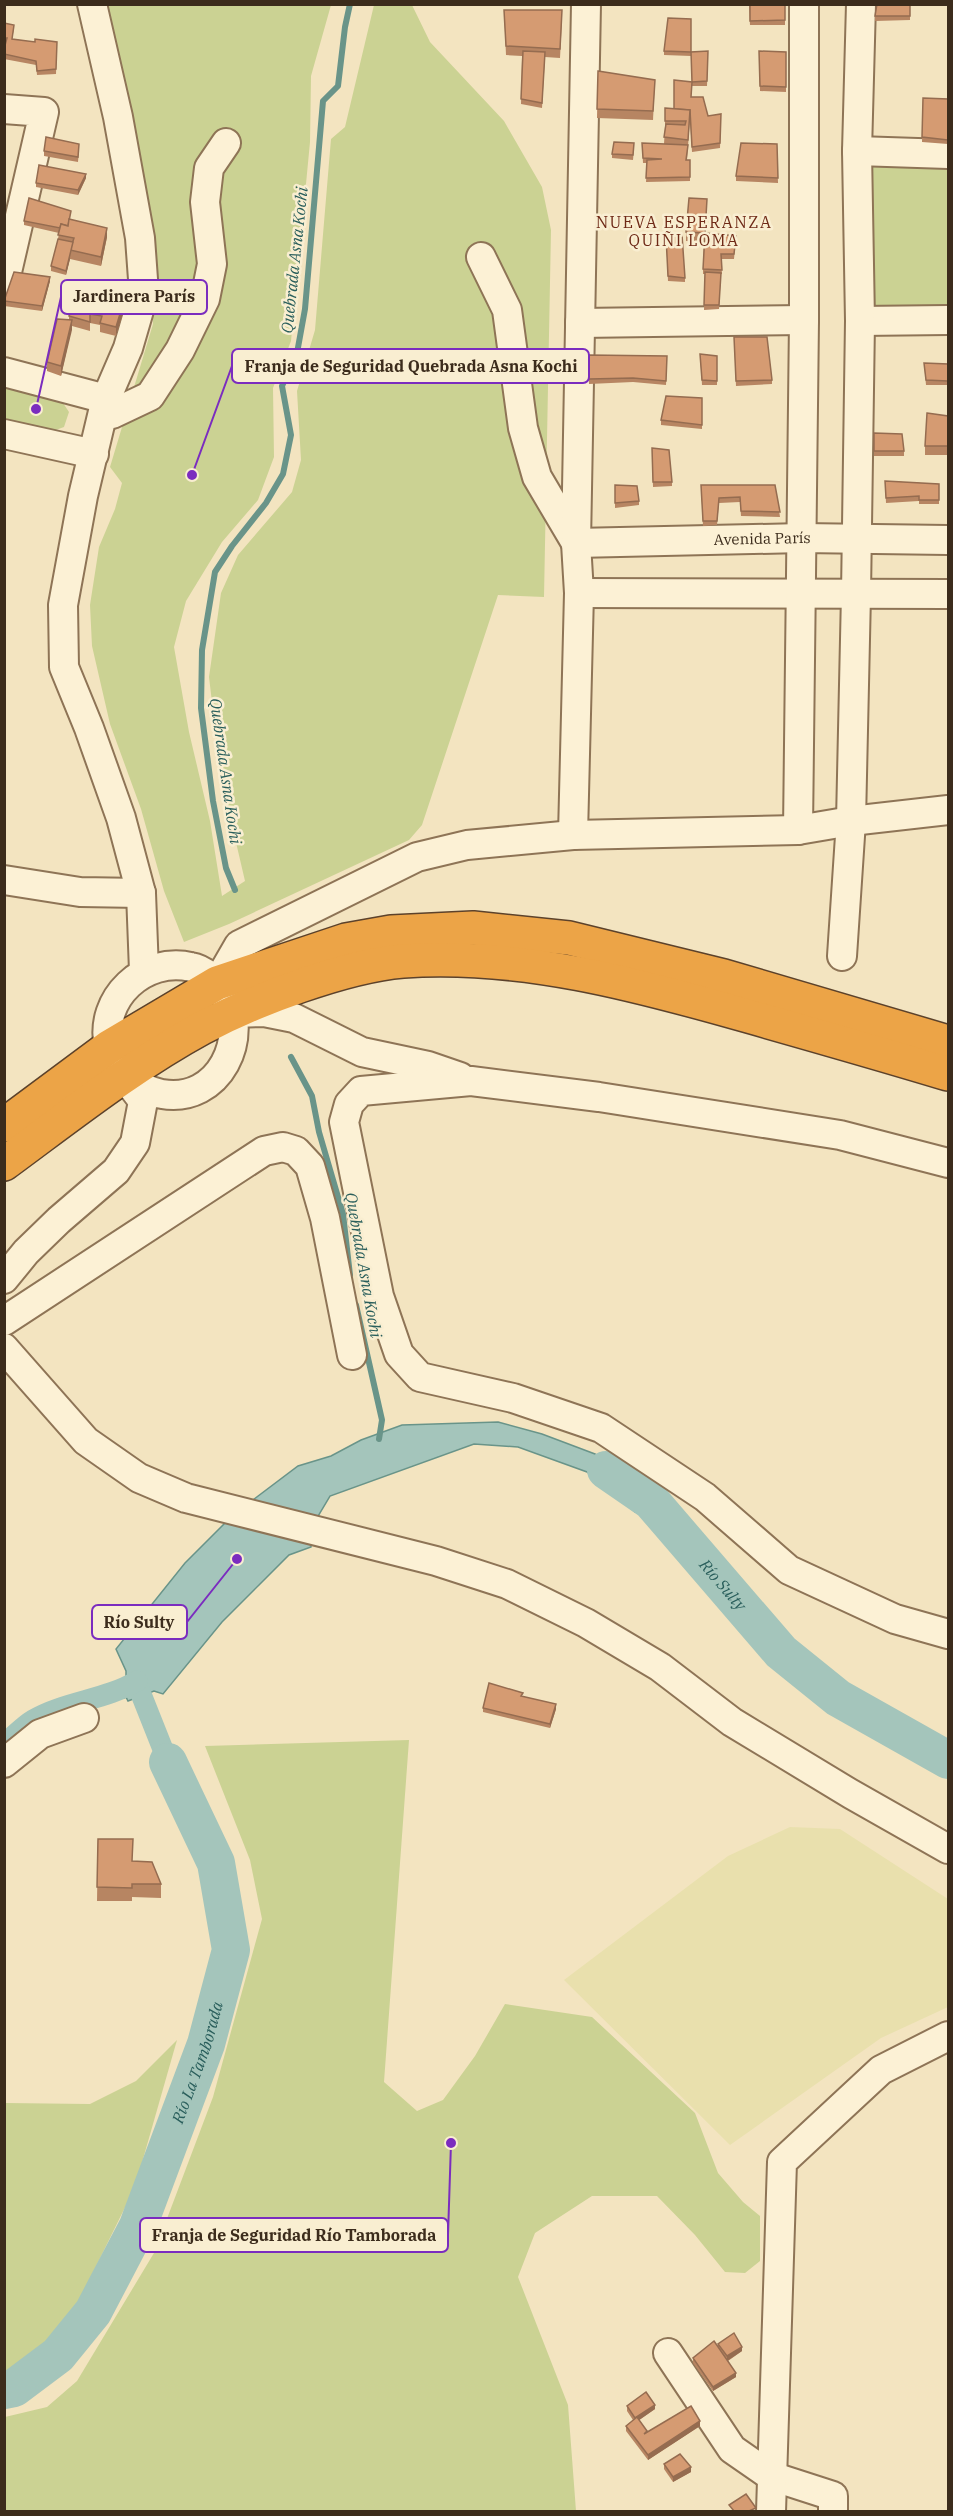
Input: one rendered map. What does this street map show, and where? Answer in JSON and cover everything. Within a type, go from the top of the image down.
[{"type":"highway","points":[[4,1125],[109,1047],[217,983],[346,940],[391,932],[473,928],[569,938],[724,976],[948,1042]]},
{"type":"highway","points":[[4,1164],[126,1076],[202,1028],[296,988],[368,967],[402,961],[467,960],[558,969],[667,993],[948,1074]]},
{"type":"street","points":[[92,4],[118,117],[138,227],[144,293],[128,348],[106,399],[83,496],[63,605],[64,667],[89,728],[121,818],[141,893],[144,971]]},
{"type":"street","points":[[573,835],[579,593],[576,543],[586,4]]},
{"type":"street","points":[[798,830],[804,320],[804,4]]},
{"type":"street","points":[[842,956],[851,821],[856,594],[860,321],[857,151],[861,4]]},
{"type":"street","points":[[4,109],[44,112],[4,285]]},
{"type":"street","points":[[106,399],[112,414],[150,396],[180,350],[205,299],[212,264],[205,202],[209,168],[226,143]]},
{"type":"street","points":[[857,151],[948,154]]},
{"type":"street","points":[[481,257],[507,310],[523,428],[537,477],[576,543]]},
{"type":"street","points":[[580,324],[804,320]]},
{"type":"street","points":[[860,321],[948,320]]},
{"type":"street","points":[[4,372],[106,399]]},
{"type":"street","points":[[4,434],[94,454]]},
{"type":"street","name":"Avenida París","points":[[576,543],[802,538],[948,540]]},
{"type":"street","points":[[579,593],[948,594]]},
{"type":"street","points":[[217,983],[239,945],[417,858],[467,845],[573,835],[798,830],[851,821],[948,810]]},
{"type":"street","points":[[4,880],[80,892],[141,893]]},
{"type":"street","points":[[4,1279],[26,1252],[59,1220],[116,1171],[135,1143],[143,1101],[116,1064],[109,1047],[108,1026],[112,1006],[126,985],[144,971],[179,964],[198,968],[217,983],[234,1013],[235,1036],[230,1056],[218,1073],[203,1086],[184,1093],[164,1095],[144,1089],[126,1076]]},
{"type":"street","points":[[234,1013],[264,1012],[294,1018],[362,1052],[428,1066],[471,1081],[599,1097],[840,1135],[948,1163]]},
{"type":"street","points":[[471,1081],[361,1091],[349,1104],[344,1122],[379,1296],[399,1354],[420,1377],[513,1398],[601,1428],[705,1497],[789,1569],[895,1619],[948,1634]]},
{"type":"street","points":[[4,1321],[264,1151],[283,1147],[296,1151],[310,1166],[325,1218],[352,1355]]},
{"type":"street","points":[[4,1348],[86,1441],[140,1478],[186,1498],[436,1561],[507,1584],[586,1623],[660,1667],[732,1722],[948,1849]]},
{"type":"street","points":[[4,1763],[40,1734],[84,1718]]},
{"type":"street","points":[[771,2511],[782,2162],[881,2070],[948,2036]]},
{"type":"street","points":[[668,2353],[732,2449],[771,2476],[832,2496],[833,2511]]},
{"type":"shaded area","points":[[790,1827],[840,1829],[948,1899],[948,2007],[881,2038],[730,2145],[564,1980],[728,1856]]},
{"type":"green space","points":[[102,5],[331,5],[311,76],[310,142],[291,341],[273,388],[274,457],[258,500],[222,542],[186,601],[174,647],[189,732],[210,821],[222,896],[245,881],[221,778],[209,677],[221,593],[238,555],[292,492],[301,460],[297,391],[315,330],[331,139],[345,127],[374,5],[412,5],[430,42],[504,121],[542,187],[551,230],[544,597],[498,595],[422,825],[409,840],[229,924],[184,942],[164,891],[141,809],[110,724],[92,646],[90,605],[99,547],[115,509],[122,483],[110,467],[153,324],[148,223]]},
{"type":"green space","points":[[948,158],[948,308],[872,306],[864,166]]},
{"type":"green space","points":[[4,386],[63,403],[69,412],[64,427],[53,431],[5,420]]},
{"type":"green space","points":[[409,1740],[384,2082],[417,2111],[443,2100],[475,2056],[505,2004],[592,2017],[695,2113],[718,2173],[743,2202],[760,2216],[760,2261],[745,2273],[725,2272],[695,2235],[657,2196],[592,2196],[535,2233],[518,2277],[568,2405],[576,2511],[5,2511],[5,2417],[47,2407],[77,2381],[154,2253],[213,2097],[262,1919],[250,1860],[205,1746]]},
{"type":"green space","points":[[177,2040],[135,2187],[78,2303],[38,2354],[5,2375],[5,2103],[90,2104],[136,2081]]},
{"type":"water","points":[[498,1422],[542,1434],[595,1454],[654,1489],[635,1512],[587,1472],[518,1447],[474,1444],[330,1496],[311,1528],[311,1547],[289,1555],[222,1622],[163,1694],[154,1691],[128,1701],[126,1697],[124,1698],[119,1687],[126,1679],[126,1671],[116,1649],[185,1563],[233,1515],[298,1466],[331,1456],[361,1440],[402,1425]]},
{"type":"building","points":[[750,4],[785,4],[785,20],[750,21]]},
{"type":"building","points":[[877,4],[910,4],[910,16],[875,16]]},
{"type":"building","points":[[504,10],[562,10],[560,49],[506,46]]},
{"type":"building","points":[[668,18],[691,19],[691,52],[664,51]]},
{"type":"building","points":[[4,23],[14,25],[12,39],[57,42],[56,69],[37,71],[36,61],[4,54],[7,38],[4,38]]},
{"type":"building","points":[[523,51],[545,52],[542,103],[521,99]]},
{"type":"building","points":[[708,51],[707,81],[692,82],[691,52]]},
{"type":"building","points":[[759,51],[786,52],[786,87],[760,86]]},
{"type":"building","points":[[598,71],[655,80],[653,111],[597,109]]},
{"type":"building","points":[[674,80],[692,82],[691,97],[703,97],[708,116],[721,114],[720,143],[692,147],[690,110],[674,109]]},
{"type":"building","points":[[923,98],[948,99],[948,140],[922,137]]},
{"type":"building","points":[[665,108],[690,110],[688,140],[664,137],[666,124],[685,125],[686,121],[665,121]]},
{"type":"building","points":[[46,137],[79,144],[78,157],[44,151]]},
{"type":"building","points":[[614,142],[634,143],[633,155],[612,154]]},
{"type":"building","points":[[642,143],[688,145],[686,160],[690,160],[690,177],[646,178],[647,160],[662,159],[643,158]]},
{"type":"building","points":[[741,143],[777,144],[778,178],[736,176]]},
{"type":"building","points":[[39,165],[86,174],[78,190],[36,183]]},
{"type":"building","points":[[29,198],[71,211],[68,226],[61,224],[60,228],[24,221]]},
{"type":"building","points":[[689,198],[707,199],[705,233],[686,232]]},
{"type":"building","points":[[69,219],[107,228],[101,257],[70,250],[74,238],[58,235],[61,224],[68,226]]},
{"type":"building","points":[[705,233],[736,236],[734,254],[721,254],[722,270],[703,269]]},
{"type":"building","points":[[682,235],[685,278],[668,276],[666,236]]},
{"type":"building","points":[[58,239],[73,242],[66,271],[51,266]]},
{"type":"building","points":[[14,272],[50,277],[42,306],[4,301]]},
{"type":"building","points":[[705,272],[721,273],[719,305],[704,305]]},
{"type":"building","points":[[75,292],[123,304],[116,327],[100,323],[102,316],[90,314],[90,322],[69,316]]},
{"type":"building","points":[[57,319],[72,320],[61,366],[47,362]]},
{"type":"building","points":[[734,337],[767,337],[772,380],[736,381]]},
{"type":"building","points":[[700,354],[717,356],[717,381],[702,380]]},
{"type":"building","points":[[588,355],[667,356],[666,381],[633,378],[589,379]]},
{"type":"building","points":[[924,363],[948,364],[948,381],[926,380]]},
{"type":"building","points":[[666,396],[702,398],[702,425],[661,420]]},
{"type":"building","points":[[927,413],[948,416],[948,446],[925,446]]},
{"type":"building","points":[[874,433],[902,434],[904,451],[874,451]]},
{"type":"building","points":[[652,448],[669,450],[672,482],[653,482]]},
{"type":"building","points":[[885,481],[939,484],[939,500],[919,500],[919,496],[886,498]]},
{"type":"building","points":[[615,485],[637,486],[639,501],[615,503]]},
{"type":"building","points":[[701,485],[775,485],[780,512],[741,511],[740,497],[719,498],[717,521],[703,521]]},
{"type":"building","points":[[489,1683],[523,1693],[521,1696],[556,1704],[550,1724],[483,1708]]},
{"type":"building","points":[[98,1839],[133,1839],[132,1861],[152,1862],[161,1884],[132,1884],[132,1888],[97,1887]]},
{"type":"building","points":[[734,2333],[742,2347],[727,2356],[718,2344]]},
{"type":"building","points":[[714,2341],[736,2373],[713,2387],[693,2358]]},
{"type":"building","points":[[646,2392],[655,2405],[635,2418],[627,2406]]},
{"type":"building","points":[[691,2406],[700,2421],[648,2455],[626,2426],[637,2417],[647,2431],[644,2434]]},
{"type":"building","points":[[680,2454],[691,2467],[673,2477],[664,2464]]},
{"type":"building","points":[[746,2494],[756,2508],[749,2511],[734,2511],[729,2505]]},
{"type":"waterway","name":"Quebrada Asna Kochi","points":[[235,890],[226,868],[213,801],[201,708],[202,650],[215,572],[266,503],[283,474],[291,435],[282,386],[297,353],[305,309],[323,101],[338,86],[350,4]]},
{"type":"waterway","name":"Quebrada Asna Kochi","points":[[291,1057],[312,1096],[319,1132],[343,1214],[350,1275]]},
{"type":"waterway","name":"Quebrada Asna Kochi","points":[[356,1305],[382,1420],[379,1439]]},
{"type":"waterway","name":"Río Sulty","points":[[606,1470],[651,1501],[781,1652],[838,1698],[948,1760]]},
{"type":"waterway","points":[[4,1744],[29,1722],[137,1681]]},
{"type":"waterway","name":"Río La Tamborada","points":[[141,1694],[168,1762]]},
{"type":"waterway","name":"Río La Tamborada","points":[[4,2390],[14,2388],[58,2355],[93,2312],[138,2226],[206,2044],[231,1950],[216,1863],[168,1762]]},
{"type":"place","name":"Jardinera París","points":[[36,409]]},
{"type":"place","name":"Franja de Seguridad Quebrada Asna Kochi","points":[[192,475]]},
{"type":"place","name":"Río Sulty","points":[[237,1559]]},
{"type":"place","name":"Franja de Seguridad Río Tamborada","points":[[451,2143]]},
{"type":"district","name":"NUEVA ESPERANZA QUIÑI LOMA","points":[[684,231]]}]
